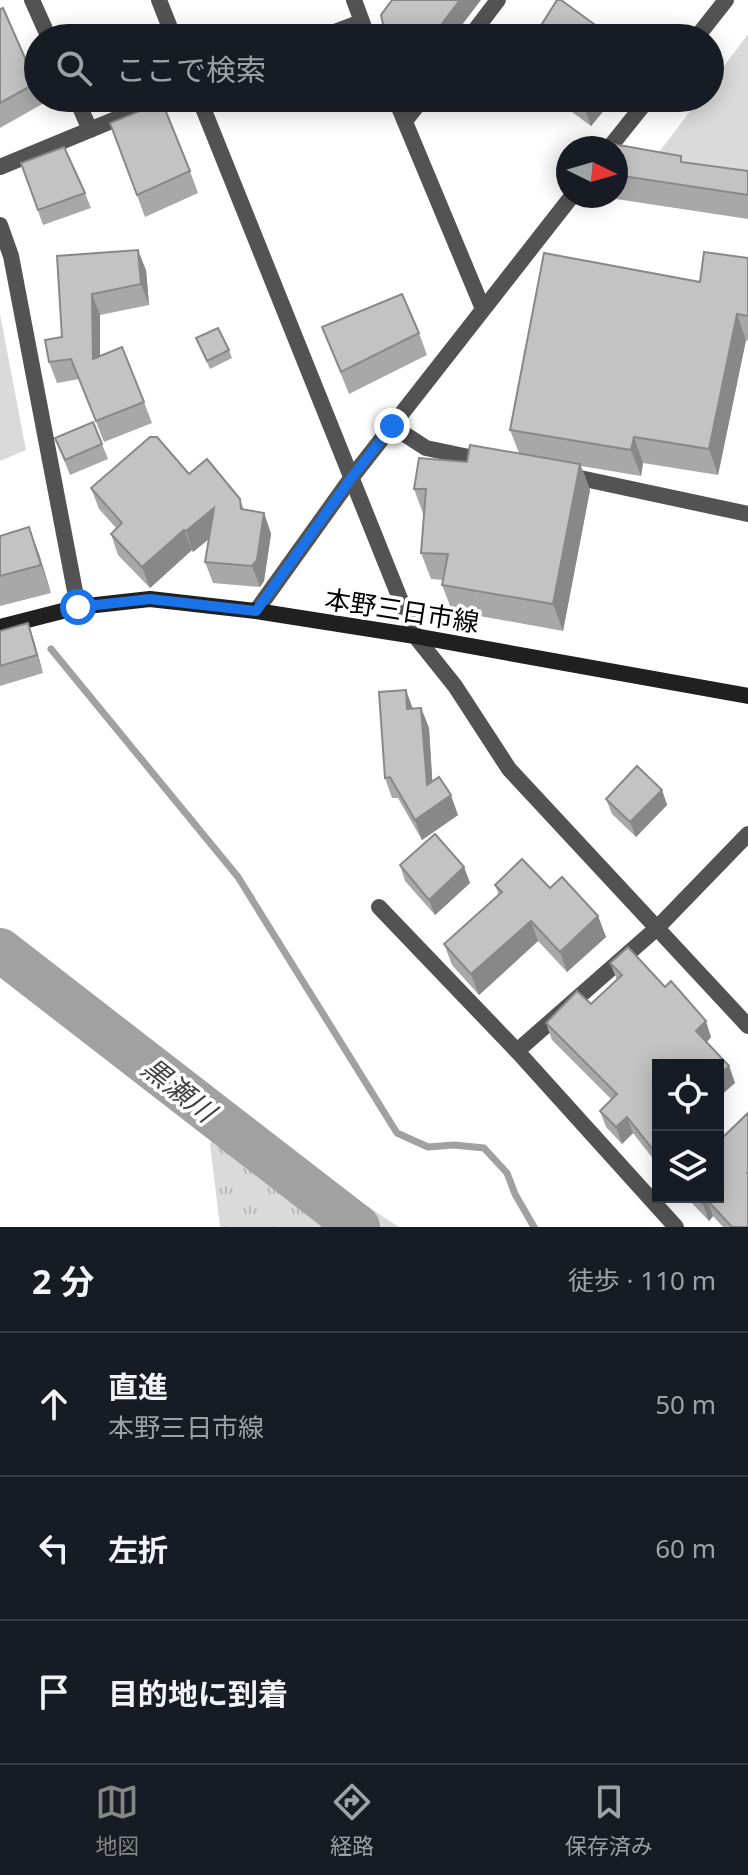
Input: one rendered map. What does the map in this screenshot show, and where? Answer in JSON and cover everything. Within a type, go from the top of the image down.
[{"type":"main road","name":"本野三日市線","points":[[0,627],[78,607],[150,599],[256,611],[415,636],[748,696]]},
{"type":"street","points":[[32,0],[43,24]]},
{"type":"street","points":[[159,0],[168,24]]},
{"type":"street","points":[[354,0],[361,22],[356,24]]},
{"type":"street","points":[[480,24],[498,0]]},
{"type":"street","points":[[707,24],[726,0]]},
{"type":"street","points":[[82,112],[90,130]]},
{"type":"street","points":[[0,167],[133,112]]},
{"type":"street","points":[[205,112],[415,636],[455,686],[509,769],[748,1026]]},
{"type":"street","points":[[401,112],[483,309]]},
{"type":"street","points":[[405,121],[412,112]]},
{"type":"street","points":[[619,136],[638,112]]},
{"type":"street","points":[[256,611],[352,477],[563,208]]},
{"type":"street","points":[[0,225],[11,256],[78,607]]},
{"type":"street","points":[[392,426],[426,448],[506,464]]},
{"type":"street","points":[[551,472],[748,514]]},
{"type":"street","points":[[517,1051],[657,928],[748,834]]},
{"type":"street","points":[[379,907],[517,1051],[676,1227]]},
{"type":"green space","points":[[748,34],[748,173],[654,159],[689,112],[724,112],[724,66]]},
{"type":"green space","points":[[0,314],[26,450],[0,461]]},
{"type":"green space","points":[[238,1111],[320,1175],[399,1227],[220,1227],[210,1144]]},
{"type":"building","points":[[392,0],[460,0],[442,24],[383,24],[381,15]]},
{"type":"building","points":[[557,0],[561,0],[594,24],[542,24]]},
{"type":"building","points":[[3,8],[24,56],[24,90],[0,103],[0,9]]},
{"type":"building","points":[[137,112],[166,112],[190,171],[137,195],[110,123]]},
{"type":"building","points":[[64,147],[85,193],[38,210],[21,163]]},
{"type":"building","points":[[628,147],[681,156],[681,162],[748,171],[748,195],[628,177]]},
{"type":"building","points":[[138,250],[141,284],[92,294],[93,359],[122,347],[144,402],[96,421],[71,359],[49,362],[45,340],[62,337],[57,256]]},
{"type":"building","points":[[704,252],[748,258],[748,316],[737,314],[709,449],[634,437],[631,450],[510,430],[544,253],[700,282]]},
{"type":"building","points":[[402,294],[419,333],[341,372],[322,327]]},
{"type":"building","points":[[218,328],[229,350],[207,361],[196,338]]},
{"type":"building","points":[[93,422],[102,444],[65,460],[55,438]]},
{"type":"building","points":[[150,437],[157,437],[189,474],[207,459],[240,499],[241,509],[264,513],[257,560],[252,566],[205,562],[214,508],[142,567],[111,534],[122,523],[91,488]]},
{"type":"building","points":[[470,445],[580,464],[553,604],[442,585],[448,554],[421,553],[426,489],[414,489],[419,458],[467,462]]},
{"type":"building","points":[[29,527],[41,565],[0,576],[0,536]]},
{"type":"building","points":[[28,623],[37,655],[0,666],[0,631]]},
{"type":"building","points":[[406,690],[407,709],[421,708],[427,785],[439,777],[451,795],[415,820],[390,777],[385,778],[379,692]]},
{"type":"building","points":[[637,766],[662,790],[630,822],[606,799]]},
{"type":"building","points":[[435,834],[464,867],[429,900],[400,865]]},
{"type":"building","points":[[522,859],[550,888],[562,877],[598,916],[560,952],[531,921],[471,974],[444,944],[502,892],[495,885]]},
{"type":"building","points":[[628,947],[665,987],[671,981],[706,1021],[696,1031],[722,1059],[652,1059],[652,1148],[627,1117],[616,1127],[600,1111],[617,1094],[546,1023],[577,991],[591,1004],[622,975],[610,963]]},
{"type":"building","points":[[748,1113],[748,1227],[732,1227],[710,1203],[724,1203],[724,1136]]},
{"type":"waterway","points":[[51,649],[238,877],[397,1133],[428,1147],[454,1145],[484,1148],[507,1173],[534,1227]]},
{"type":"waterway","name":"黒瀬川","points":[[0,950],[358,1227]]},
{"type":"route","points":[[78,607],[150,599],[256,611],[392,426]]}]
